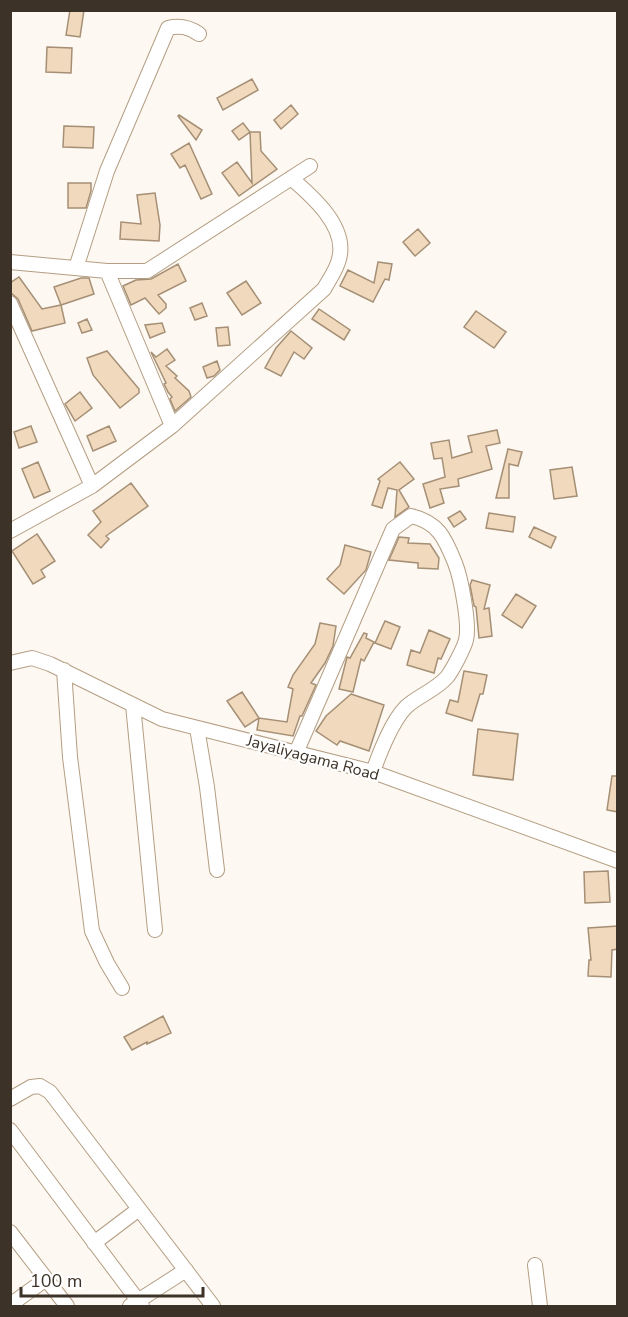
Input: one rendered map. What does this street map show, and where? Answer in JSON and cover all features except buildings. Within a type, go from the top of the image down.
[{"type":"street","points":[[76,268],[107,171],[168,28],[177,26],[192,29],[199,34]]},
{"type":"street","points":[[10,262],[107,271],[147,271],[310,166]]},
{"type":"street","points":[[10,531],[92,486],[172,426],[324,289],[339,260],[340,248],[335,227],[316,200],[291,178]]},
{"type":"street","points":[[107,271],[172,426]]},
{"type":"street","points":[[10,303],[92,486]]},
{"type":"street","points":[[296,753],[393,529],[411,516],[426,519],[439,530],[461,578],[466,639],[448,676],[426,695],[406,707],[381,746],[373,772]]},
{"type":"street","name":"Jayaliyagama Road","points":[[10,663],[32,657],[64,670],[162,719],[373,772],[618,861]]},
{"type":"street","points":[[64,670],[70,758],[92,931],[122,988]]},
{"type":"street","points":[[133,705],[155,930]]},
{"type":"street","points":[[197,728],[217,870]]},
{"type":"street","points":[[10,1099],[31,1087],[40,1086],[50,1092],[213,1306]]},
{"type":"street","points":[[10,1130],[94,1243],[136,1305],[186,1270]]},
{"type":"street","points":[[94,1243],[139,1209]]},
{"type":"street","points":[[10,1232],[67,1306]]},
{"type":"street","points":[[535,1265],[540,1306]]},
{"type":"street","points":[[10,1305],[46,1279]]}]
